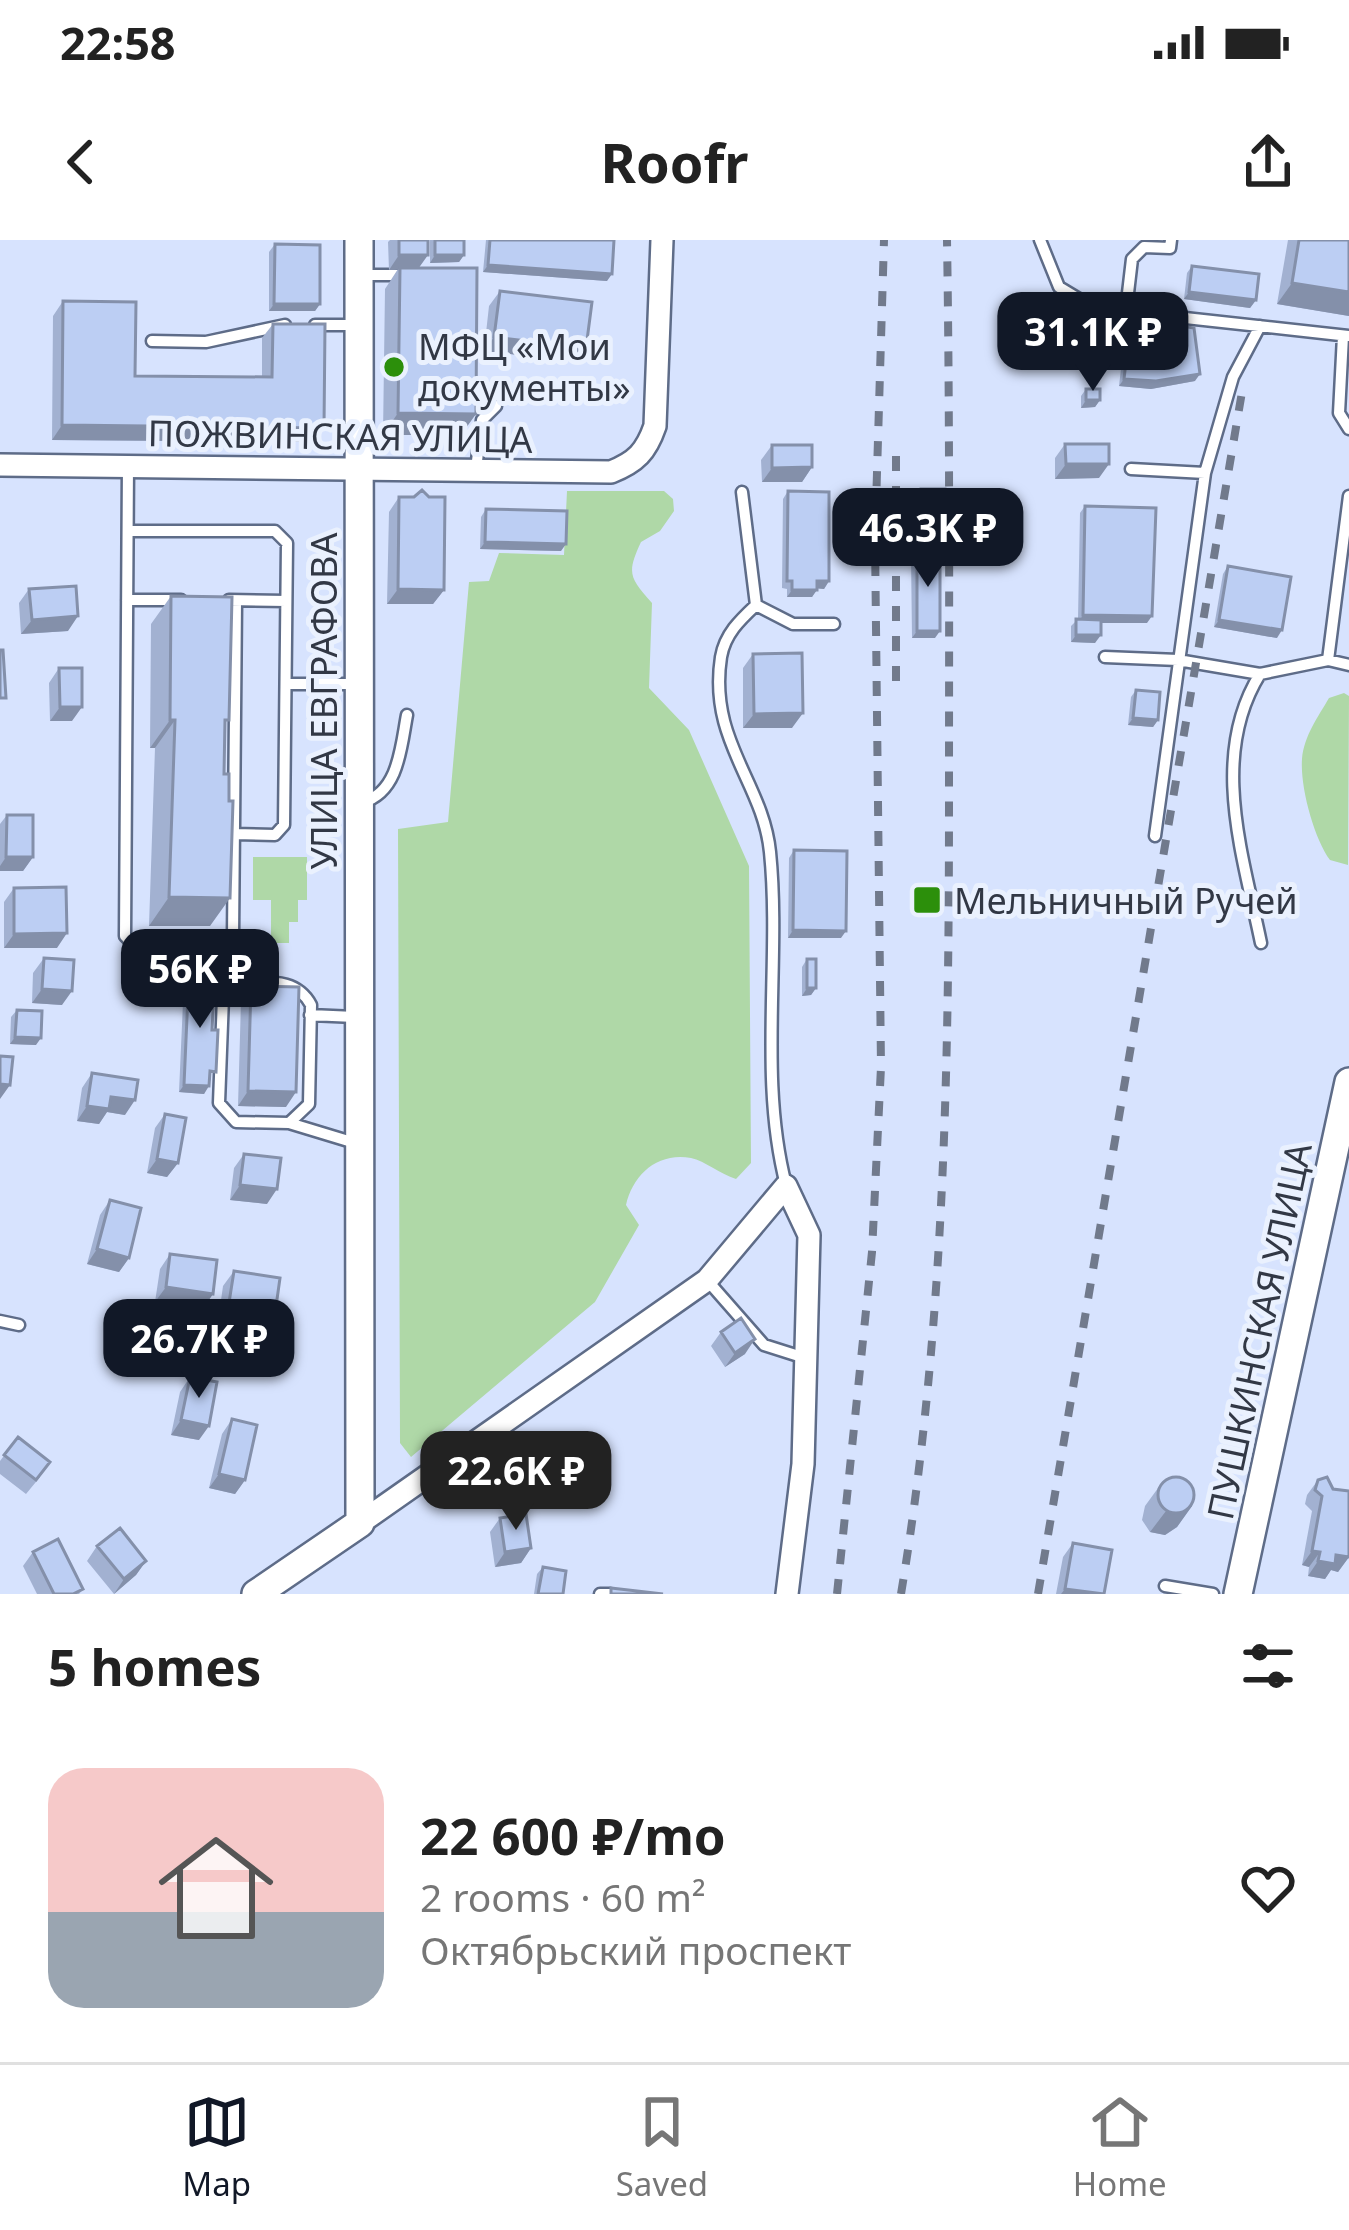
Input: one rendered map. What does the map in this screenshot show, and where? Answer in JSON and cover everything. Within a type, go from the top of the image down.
[{"type":"street","name":"УЛИЦА ЕВГРАФОВА","points":[[358,240],[361,1522]]},
{"type":"street","name":"ПОЖВИНСКАЯ УЛИЦА","points":[[0,465],[611,472],[632,464],[648,447],[655,426],[662,240]]},
{"type":"street","name":"ПУШКИНСКАЯ УЛИЦА","points":[[1238,1594],[1349,1082]]},
{"type":"street","points":[[256,1594],[707,1280],[786,1186],[809,1235],[802,1464],[787,1594]]},
{"type":"lane","points":[[1040,240],[1059,287],[1074,301],[1346,336],[1339,412],[1349,428]]},
{"type":"lane","points":[[1126,310],[1132,259],[1144,247],[1170,248],[1171,240]]},
{"type":"lane","points":[[359,275],[419,275]]},
{"type":"lane","points":[[152,341],[206,342],[268,325],[359,326]]},
{"type":"lane","points":[[1154,836],[1205,473],[1233,377],[1260,326]]},
{"type":"lane","points":[[476,472],[482,420],[496,406]]},
{"type":"lane","points":[[128,465],[125,937],[129,945],[200,950],[229,945],[236,601]]},
{"type":"lane","points":[[1131,469],[1205,473]]},
{"type":"lane","points":[[742,492],[756,605]]},
{"type":"lane","points":[[1328,660],[1349,496]]},
{"type":"lane","points":[[128,531],[274,532],[286,543],[284,824],[275,835],[234,834]]},
{"type":"lane","points":[[127,600],[189,600]]},
{"type":"lane","points":[[207,600],[286,601]]},
{"type":"lane","points":[[756,605],[793,624],[834,623]]},
{"type":"lane","points":[[756,605],[732,627],[721,656],[722,723],[770,851],[775,1119],[786,1186]]},
{"type":"lane","points":[[1105,657],[1178,660],[1260,674],[1328,660],[1349,665]]},
{"type":"lane","points":[[1260,674],[1234,730],[1232,769],[1261,944]]},
{"type":"lane","points":[[286,684],[359,684]]},
{"type":"lane","points":[[359,804],[376,799],[390,780],[407,715]]},
{"type":"lane","points":[[289,1123],[309,1104],[310,1016],[303,991],[289,983],[239,982],[223,997],[219,1103],[225,1115],[236,1122],[289,1123],[360,1145]]},
{"type":"lane","points":[[310,1016],[360,1017]]},
{"type":"lane","points":[[707,1280],[764,1346],[805,1358]]},
{"type":"lane","points":[[0,1321],[19,1325]]},
{"type":"lane","points":[[1166,1586],[1214,1594]]},
{"type":"lane","points":[[600,1594],[610,1594]]},
{"type":"green space","points":[[567,491],[664,491],[673,499],[674,511],[660,531],[641,542],[633,575],[652,603],[649,688],[689,730],[749,866],[751,1163],[736,1179],[691,1158],[667,1159],[648,1168],[634,1184],[626,1205],[639,1225],[595,1302],[411,1457],[400,1443],[398,829],[448,822],[469,582],[489,581],[499,553],[564,555]]},
{"type":"green space","points":[[1349,696],[1348,865],[1330,860],[1324,850],[1309,812],[1302,770],[1312,727],[1329,698]]},
{"type":"green space","points":[[253,857],[307,857],[307,900],[298,900],[298,922],[289,922],[289,943],[271,943],[271,900],[253,900]]},
{"type":"building","points":[[399,240],[428,240],[428,255],[399,255]]},
{"type":"building","points":[[435,240],[464,240],[464,255],[435,255]]},
{"type":"building","points":[[490,240],[614,240],[612,274],[488,265]]},
{"type":"building","points":[[1299,240],[1349,240],[1349,292],[1292,283]]},
{"type":"building","points":[[275,244],[320,245],[320,304],[274,304]]},
{"type":"building","points":[[1192,266],[1259,274],[1256,300],[1189,292]]},
{"type":"building","points":[[400,268],[477,268],[476,414],[398,413]]},
{"type":"building","points":[[500,291],[592,302],[586,348],[494,337]]},
{"type":"building","points":[[63,301],[136,302],[135,376],[272,377],[273,324],[325,324],[324,428],[62,425]]},
{"type":"building","points":[[1131,318],[1194,328],[1200,374],[1156,381],[1124,379]]},
{"type":"building","points":[[1086,389],[1100,389],[1100,400],[1086,400]]},
{"type":"building","points":[[1065,444],[1109,444],[1109,464],[1066,464]]},
{"type":"building","points":[[772,445],[812,445],[812,467],[772,468]]},
{"type":"building","points":[[921,489],[945,489],[945,527],[921,527]]},
{"type":"building","points":[[422,490],[429,497],[445,497],[444,590],[398,589],[399,497],[414,497]]},
{"type":"building","points":[[788,491],[829,492],[829,581],[817,581],[817,590],[792,590],[792,581],[787,581]]},
{"type":"building","points":[[1085,506],[1156,508],[1152,616],[1083,615]]},
{"type":"building","points":[[486,509],[567,511],[566,544],[485,542]]},
{"type":"building","points":[[917,548],[940,548],[940,631],[917,631]]},
{"type":"building","points":[[1228,566],[1291,577],[1282,630],[1219,620]]},
{"type":"building","points":[[76,586],[78,616],[32,620],[29,589]]},
{"type":"building","points":[[171,596],[232,597],[224,774],[229,774],[229,801],[233,801],[230,898],[169,897],[175,720],[170,720]]},
{"type":"building","points":[[1076,619],[1101,620],[1101,635],[1076,635]]},
{"type":"building","points":[[3,650],[6,698],[0,698]]},
{"type":"building","points":[[802,653],[803,713],[754,714],[753,654]]},
{"type":"building","points":[[59,668],[82,668],[82,707],[60,707]]},
{"type":"building","points":[[1136,690],[1160,692],[1158,720],[1133,718]]},
{"type":"building","points":[[7,815],[33,815],[33,857],[6,857]]},
{"type":"building","points":[[794,850],[847,851],[846,931],[793,930]]},
{"type":"building","points":[[66,887],[67,933],[14,934],[14,888]]},
{"type":"building","points":[[44,958],[74,960],[72,991],[42,989]]},
{"type":"building","points":[[807,959],[816,959],[816,988],[807,988]]},
{"type":"building","points":[[189,972],[215,974],[216,1072],[210,1071],[209,1086],[184,1085]]},
{"type":"building","points":[[251,986],[299,987],[296,1092],[248,1091]]},
{"type":"building","points":[[17,1010],[42,1011],[41,1038],[15,1037]]},
{"type":"building","points":[[0,1056],[13,1057],[10,1085],[0,1084]]},
{"type":"building","points":[[92,1073],[138,1080],[135,1100],[111,1097],[109,1109],[87,1106]]},
{"type":"building","points":[[165,1114],[186,1118],[178,1163],[157,1159]]},
{"type":"building","points":[[244,1154],[281,1158],[277,1189],[240,1185]]},
{"type":"building","points":[[110,1200],[141,1208],[129,1258],[97,1249]]},
{"type":"building","points":[[170,1254],[217,1260],[213,1294],[166,1287]]},
{"type":"building","points":[[234,1271],[280,1278],[272,1335],[225,1328]]},
{"type":"building","points":[[166,1305],[192,1308],[188,1350],[162,1347]]},
{"type":"building","points":[[741,1318],[755,1339],[735,1353],[721,1332]]},
{"type":"building","points":[[190,1377],[217,1382],[209,1426],[181,1420]]},
{"type":"building","points":[[232,1419],[257,1425],[245,1480],[219,1474]]},
{"type":"building","points":[[18,1437],[50,1462],[36,1480],[4,1455]]},
{"type":"building","points":[[1176,1477],[1189,1482],[1194,1495],[1189,1508],[1176,1513],[1163,1508],[1158,1495],[1163,1482]]},
{"type":"building","points":[[1327,1477],[1333,1489],[1349,1491],[1349,1557],[1336,1555],[1335,1564],[1318,1561],[1320,1552],[1312,1551],[1322,1496],[1315,1490],[1318,1480]]},
{"type":"building","points":[[526,1514],[531,1548],[505,1552],[500,1518]]},
{"type":"building","points":[[120,1528],[146,1561],[124,1579],[97,1546]]},
{"type":"building","points":[[58,1539],[83,1589],[73,1594],[54,1594],[33,1552]]},
{"type":"building","points":[[1073,1543],[1112,1550],[1104,1594],[1065,1589]]},
{"type":"building","points":[[543,1567],[566,1571],[563,1594],[538,1594]]},
{"type":"building","points":[[611,1588],[663,1594],[611,1594]]},
{"type":"railway","points":[[837,1594],[872,1252],[881,1067],[875,539],[884,240]]},
{"type":"railway","points":[[901,1594],[927,1395],[942,1196],[948,996],[947,240]]},
{"type":"railway","points":[[1038,1594],[1243,386]]},
{"type":"railway","points":[[896,456],[896,696]]},
{"type":"place","name":"МФЦ «Мои документы»","points":[[394,367]]},
{"type":"place","name":"Мельничный Ручей","points":[[927,900]]}]
